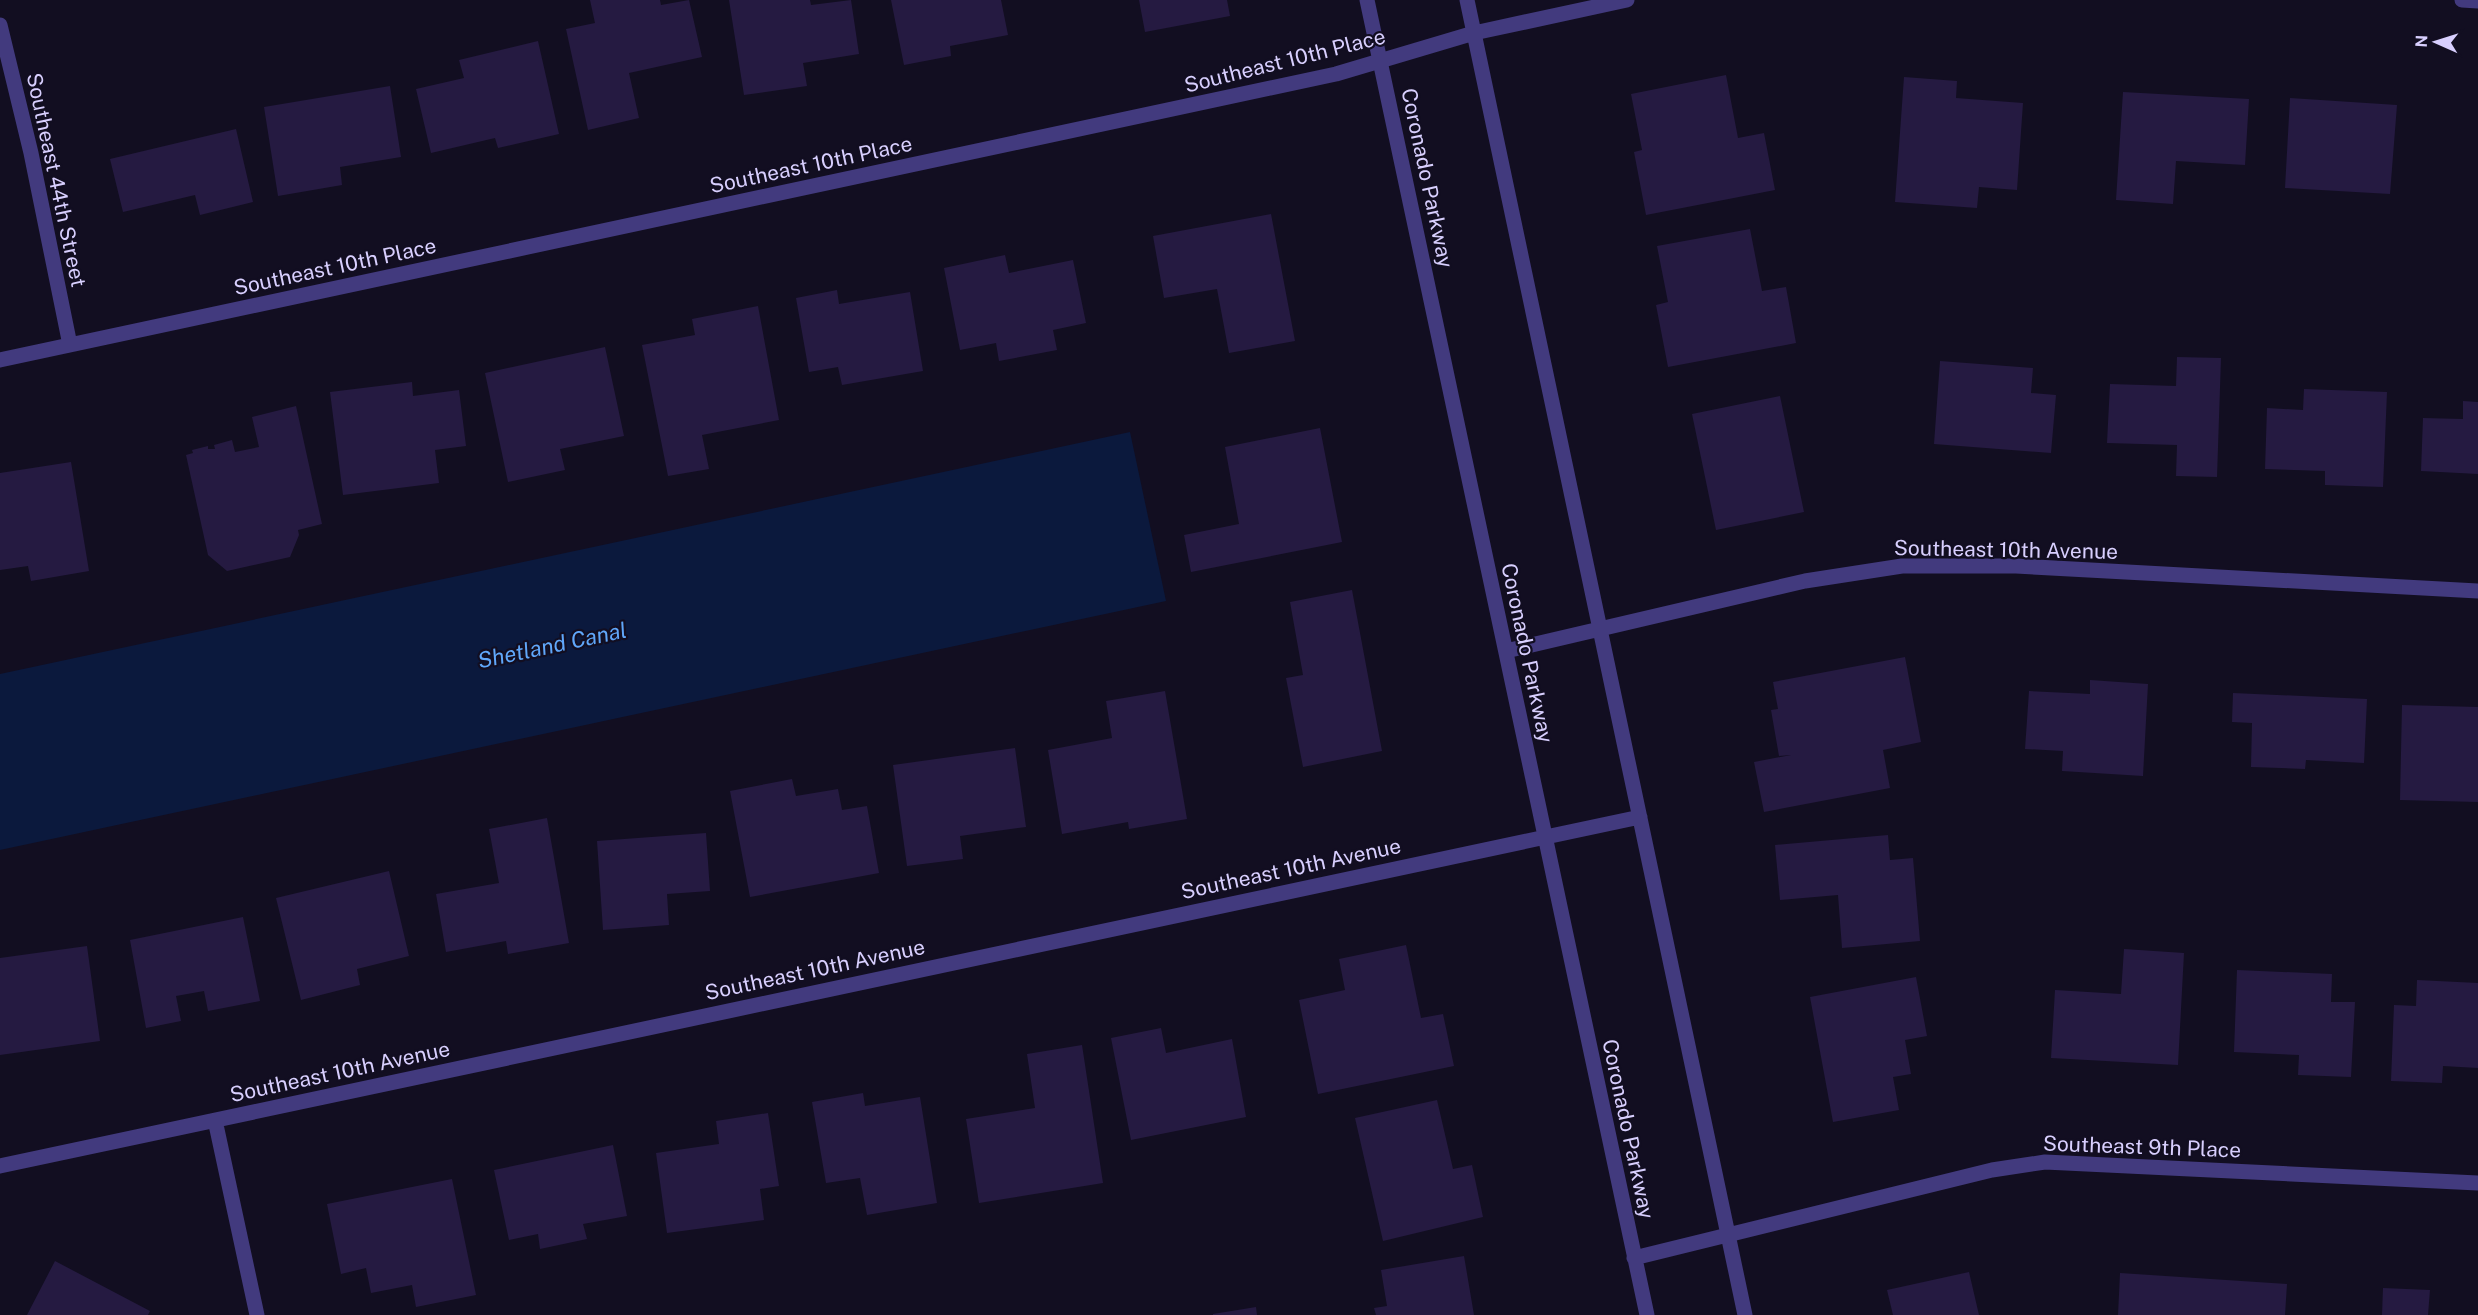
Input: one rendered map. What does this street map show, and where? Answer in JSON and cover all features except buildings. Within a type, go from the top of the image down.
[{"type":"street","name":"Coronado Parkway","points":[[1367,0],[1647,1315]]},
{"type":"street","points":[[1467,0],[1746,1315]]},
{"type":"street","name":"Southeast 10th Place","points":[[0,360],[1312,79],[1474,33],[1627,0]]},
{"type":"street","points":[[2462,0],[2478,1]]},
{"type":"street","name":"Southeast 44th Street","points":[[0,25],[31,153],[70,345]]},
{"type":"street","name":"Southeast 10th Avenue","points":[[1506,651],[1805,581],[1902,566],[2016,566],[2478,591]]},
{"type":"street","name":"Southeast 10th Avenue","points":[[0,1166],[1640,817]]},
{"type":"street","points":[[215,1120],[257,1315]]},
{"type":"street","name":"Southeast 9th Place","points":[[1634,1258],[1992,1170],[2045,1162],[2478,1183]]},
{"type":"water","name":"Shetland Canal","points":[[1130,432],[1166,601],[0,850],[0,674]]}]
